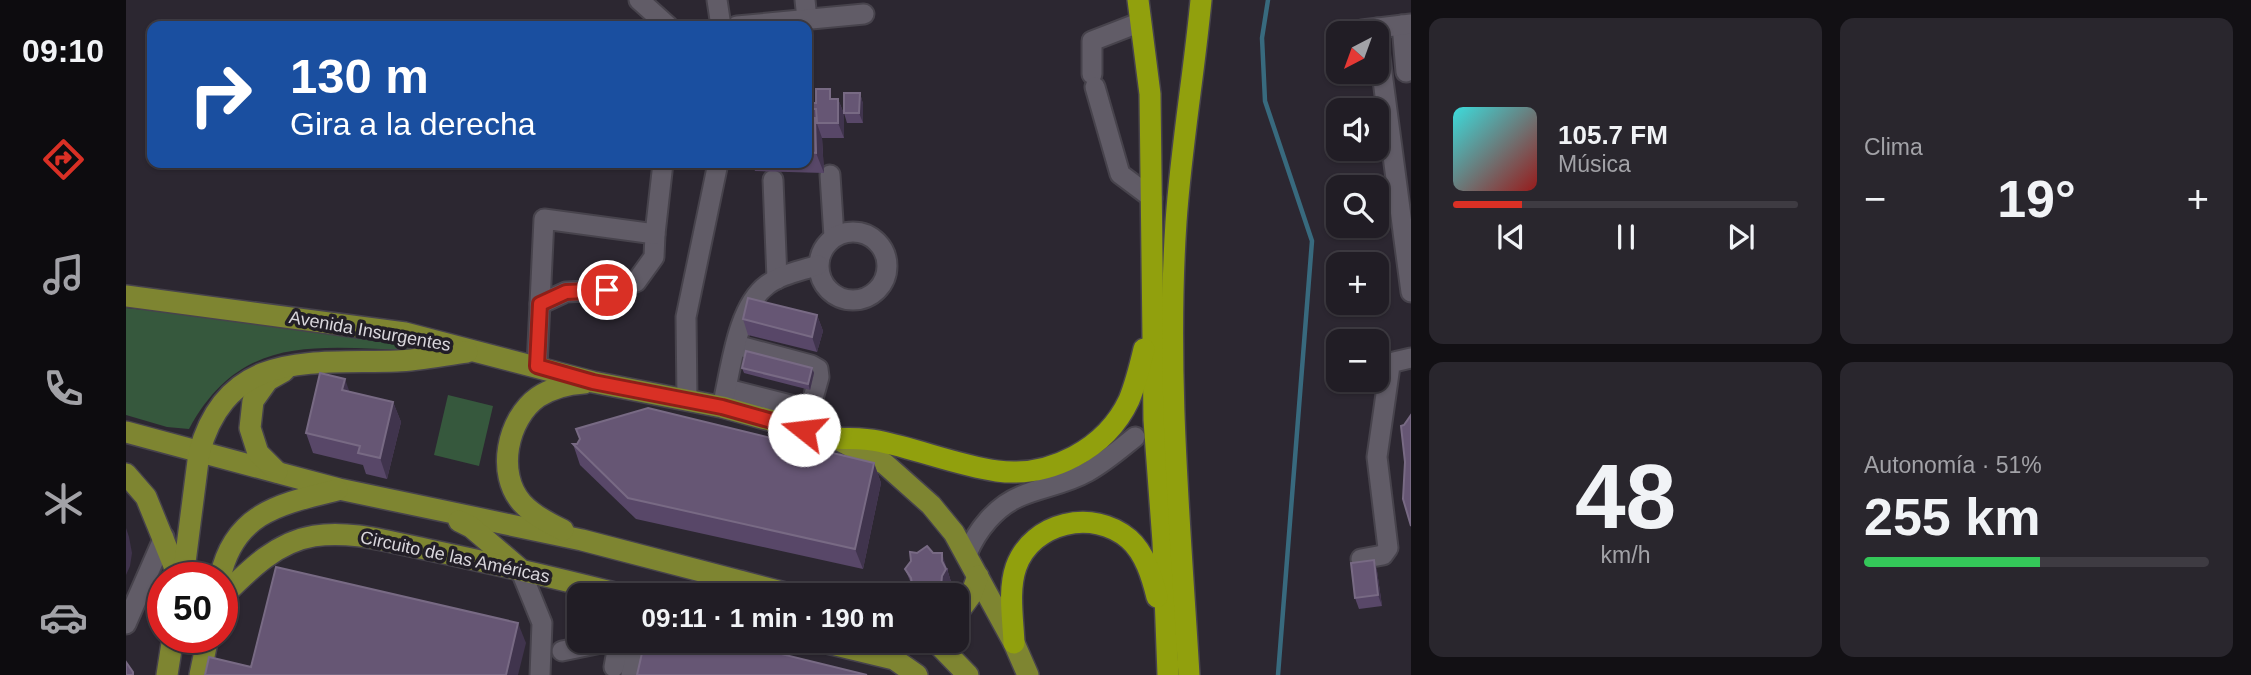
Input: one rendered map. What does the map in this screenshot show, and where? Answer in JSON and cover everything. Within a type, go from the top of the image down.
[{"type":"highway","points":[[1138,0],[1150,94],[1154,420],[1163,542],[1168,675]]},
{"type":"highway","points":[[1189,675],[1173,427],[1172,323],[1176,222],[1201,0]]},
{"type":"highway","points":[[835,438],[875,440],[998,471],[1028,471],[1057,465],[1082,452],[1101,437],[1128,402],[1138,374],[1151,316]]},
{"type":"highway","points":[[1014,643],[1013,589],[1017,565],[1024,551],[1044,533],[1072,522],[1104,526],[1130,540],[1139,551],[1153,579],[1166,635]]},
{"type":"main road","name":"Avenida Insurgentes","points":[[126,296],[405,333],[480,350],[593,382],[687,399],[725,398],[807,420],[885,464],[931,505],[967,554],[1028,675]]},
{"type":"main road","points":[[183,562],[199,453],[209,421],[222,401],[252,376],[274,369],[355,361],[400,361],[480,350]]},
{"type":"main road","points":[[277,471],[258,453],[250,428],[253,401],[268,380],[292,367]]},
{"type":"main road","points":[[582,540],[540,519],[522,503],[512,487],[508,456],[516,424],[524,410],[537,398],[569,384],[593,382]]},
{"type":"main road","points":[[126,432],[170,446],[277,471],[339,489],[582,540],[749,583]]},
{"type":"main road","points":[[126,474],[146,497],[174,562]]},
{"type":"main road","points":[[223,562],[252,519],[281,503],[339,489]]},
{"type":"main road","points":[[435,510],[471,527],[520,569]]},
{"type":"main road","name":"Circuito de las Américas","points":[[238,581],[276,549],[312,536],[349,534],[575,583]]},
{"type":"main road","points":[[969,598],[978,576]]},
{"type":"main road","points":[[167,675],[170,653]]},
{"type":"main road","points":[[200,675],[205,653]]},
{"type":"main road","points":[[869,653],[894,659],[917,675]]},
{"type":"main road","points":[[948,653],[968,675]]},
{"type":"street","points":[[639,0],[662,21]]},
{"type":"street","points":[[717,0],[720,21]]},
{"type":"street","points":[[759,21],[806,10],[864,14]]},
{"type":"street","points":[[1141,22],[1092,41],[1094,80],[1119,174],[1152,198]]},
{"type":"street","points":[[1390,74],[1408,72],[1406,25]]},
{"type":"street","points":[[1384,84],[1407,227],[1411,292]]},
{"type":"street","points":[[540,304],[566,292],[607,290],[636,282],[654,257],[662,168]]},
{"type":"street","points":[[687,399],[685,327],[717,168]]},
{"type":"street","points":[[830,175],[834,237]]},
{"type":"street","points":[[773,180],[777,279]]},
{"type":"street","points":[[537,366],[544,219],[655,234]]},
{"type":"street","points":[[856,232],[876,241],[883,250],[887,272],[876,292],[866,298],[844,299],[833,295],[825,286],[818,265],[826,245],[834,237],[856,232]]},
{"type":"street","points":[[725,398],[736,345],[752,302],[765,287],[777,279],[818,265]]},
{"type":"street","points":[[736,345],[818,369],[807,420]]},
{"type":"street","points":[[1361,559],[1379,556],[1388,548],[1377,457],[1390,366],[1394,362],[1411,358]]},
{"type":"street","points":[[126,426],[170,446]]},
{"type":"street","points":[[967,554],[973,538],[1007,503],[1022,495],[1047,489],[1086,473],[1135,437]]},
{"type":"street","points":[[126,485],[146,497]]},
{"type":"street","points":[[126,624],[164,537]]},
{"type":"street","points":[[520,569],[542,623],[540,675]]},
{"type":"street","points":[[735,583],[742,581]]},
{"type":"street","points":[[547,675],[567,647]]},
{"type":"street","points":[[562,651],[567,650]]},
{"type":"street","points":[[623,671],[635,662],[633,653]]},
{"type":"green space","points":[[126,308],[398,344],[414,350],[315,348],[258,360],[233,375],[210,397],[189,429],[167,427],[126,415]]},
{"type":"green space","points":[[448,395],[493,406],[479,466],[434,455]]},
{"type":"building","points":[[816,89],[830,89],[830,99],[838,99],[838,123],[817,123],[816,109],[812,109],[812,103],[816,103]]},
{"type":"building","points":[[844,93],[860,93],[859,113],[844,113]]},
{"type":"building","points":[[812,118],[815,118],[816,153],[812,153]]},
{"type":"building","points":[[748,298],[817,315],[812,337],[743,319]]},
{"type":"building","points":[[746,351],[812,368],[808,384],[742,368]]},
{"type":"building","points":[[320,373],[345,379],[342,390],[393,402],[380,458],[358,453],[360,446],[306,433]]},
{"type":"building","points":[[648,408],[874,463],[855,549],[628,498],[573,444],[577,444],[580,439],[576,429]]},
{"type":"building","points":[[1411,415],[1411,526],[1403,499],[1405,462],[1401,426]]},
{"type":"building","points":[[927,546],[933,553],[942,553],[946,569],[941,583],[912,583],[905,569],[911,561],[910,552],[917,553]]},
{"type":"building","points":[[1374,560],[1378,595],[1355,598],[1351,563]]},
{"type":"building","points":[[276,567],[518,623],[506,675],[205,675],[209,657],[251,667]]},
{"type":"building","points":[[642,653],[777,653],[867,675],[637,675]]},
{"type":"building","points":[[126,662],[133,672],[133,675],[126,675]]},
{"type":"waterway","points":[[1268,0],[1262,38],[1265,101],[1312,241],[1278,675]]},
{"type":"route","points":[[607,290],[566,292],[540,304],[537,366],[593,382],[722,407],[804,430]]}]
